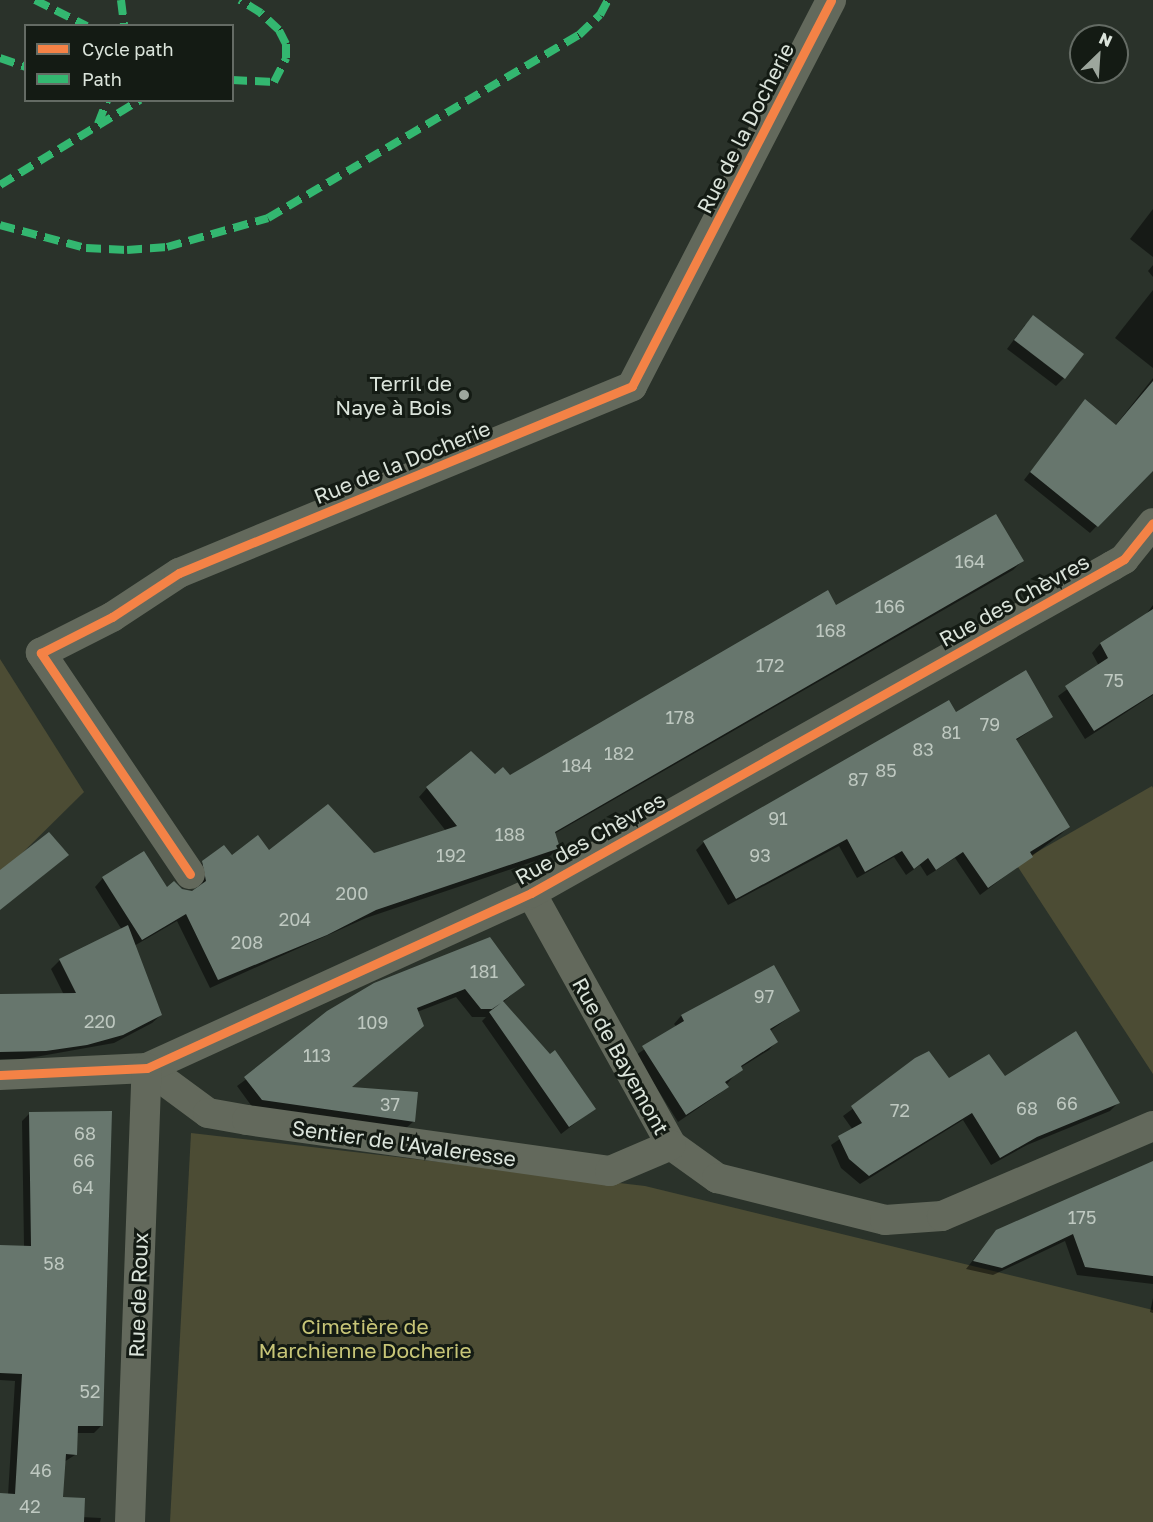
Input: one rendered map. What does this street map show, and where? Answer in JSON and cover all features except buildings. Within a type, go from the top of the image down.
[{"type":"street","name":"Rue de la Docherie","points":[[190,874],[41,653],[112,617],[179,573],[632,386],[831,0]]},
{"type":"street","name":"Rue des Chèvres","points":[[0,1075],[147,1068],[531,893],[1112,567],[1124,559],[1153,523]]},
{"type":"street","name":"Rue de Bayemont","points":[[531,893],[671,1145],[717,1178],[885,1220],[942,1216],[1153,1126]]},
{"type":"street","name":"Sentier de l'Avaleresse","points":[[147,1068],[208,1113],[247,1120],[610,1171],[671,1145]]},
{"type":"street","name":"Rue de Roux","points":[[130,1522],[147,1068]]},
{"type":"green space","points":[[0,659],[84,792],[0,875]]},
{"type":"green space","points":[[1152,786],[1153,788],[1153,1074],[1016,864]]},
{"type":"green space","name":"Cimetière de Marchienne Docherie","points":[[191,1133],[645,1186],[1153,1310],[1153,1522],[170,1522]]},
{"type":"marked path","points":[[35,0],[83,24]]},
{"type":"marked path","points":[[121,0],[124,24]]},
{"type":"marked path","points":[[234,80],[274,82],[286,58],[286,44],[279,30],[261,13],[240,0]]},
{"type":"marked path","points":[[0,225],[86,248],[127,250],[167,247],[268,218],[579,35],[600,15],[608,0]]},
{"type":"marked path","points":[[0,58],[24,66]]},
{"type":"marked path","points":[[98,124],[106,102]]},
{"type":"marked path","points":[[0,185],[137,102]]},
{"type":"cycle path","points":[[190,874],[41,653],[112,617],[179,573],[632,386],[831,0]]},
{"type":"cycle path","points":[[0,1075],[147,1068],[531,893],[1124,559],[1153,523]]},
{"type":"place","name":"Terril de Naye à Bois","points":[[464,395]]}]
